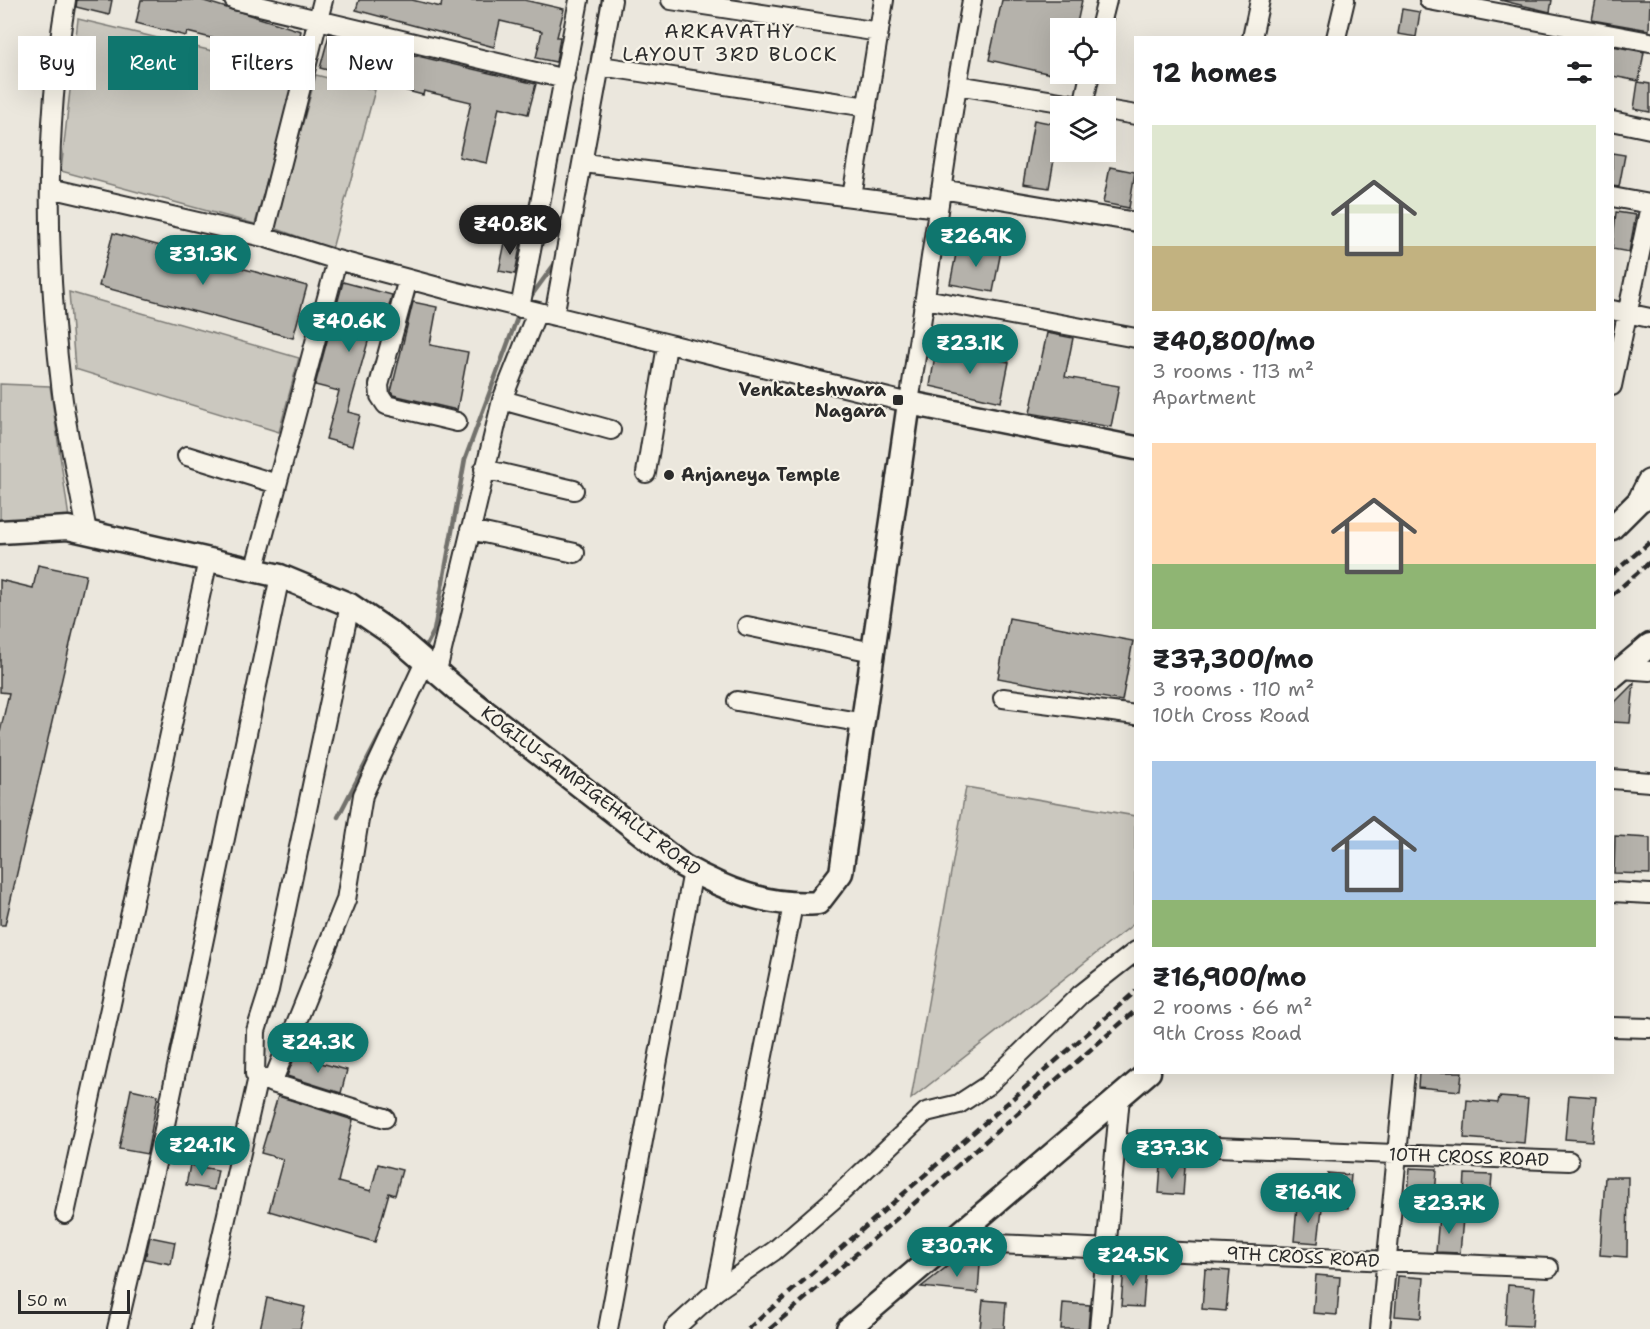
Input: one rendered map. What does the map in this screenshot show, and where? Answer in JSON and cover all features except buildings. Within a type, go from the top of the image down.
[{"type":"street","points":[[66,0],[57,58],[50,188],[51,250],[62,394],[87,532]]},
{"type":"street","points":[[234,0],[565,79]]},
{"type":"street","points":[[263,237],[323,0]]},
{"type":"street","points":[[201,1329],[265,1080],[346,900],[363,795],[425,662],[470,530],[502,400],[584,163],[612,0]]},
{"type":"street","points":[[671,0],[879,32]]},
{"type":"street","points":[[852,197],[884,0]]},
{"type":"street","points":[[909,403],[972,0]]},
{"type":"street","points":[[1102,18],[1107,0]]},
{"type":"street","points":[[1252,36],[1260,0]]},
{"type":"street","points":[[1336,36],[1345,0]]},
{"type":"street","points":[[1429,0],[1650,42]]},
{"type":"street","points":[[532,311],[575,1]]},
{"type":"street","points":[[601,66],[867,107]]},
{"type":"street","points":[[957,85],[1050,100]]},
{"type":"street","points":[[1116,112],[1134,115]]},
{"type":"street","points":[[1614,121],[1650,129]]},
{"type":"street","points":[[584,163],[938,208]]},
{"type":"street","points":[[50,188],[263,237],[337,260],[532,311],[909,403],[1134,448]]},
{"type":"street","points":[[941,189],[1134,222]]},
{"type":"street","points":[[1614,197],[1650,205],[1620,311],[1614,367]]},
{"type":"street","points":[[255,570],[337,260]]},
{"type":"street","points":[[408,279],[379,385],[380,396],[386,405],[456,422]]},
{"type":"street","points":[[925,299],[1134,338]]},
{"type":"street","points":[[1620,311],[1650,318]]},
{"type":"street","points":[[645,473],[667,345]]},
{"type":"street","points":[[502,400],[611,430]]},
{"type":"street","name":"KOGILU-SAMPIGEHALLI ROAD","points":[[0,532],[68,528],[280,576],[350,605],[394,635],[461,693],[693,871],[724,889],[793,905],[818,903],[841,873],[909,403]]},
{"type":"street","points":[[187,456],[277,484]]},
{"type":"street","points":[[484,469],[574,490]]},
{"type":"street","points":[[1614,526],[1648,492]]},
{"type":"street","points":[[470,530],[575,553]]},
{"type":"street","points":[[65,1214],[208,560]]},
{"type":"street","points":[[117,1329],[163,1134],[280,576]]},
{"type":"street","points":[[350,605],[269,990],[256,1031],[255,1074],[265,1080],[385,1118]]},
{"type":"street","points":[[747,626],[873,652]]},
{"type":"street","points":[[1617,673],[1650,645]]},
{"type":"street","points":[[1617,673],[1650,671]]},
{"type":"street","points":[[1003,698],[1134,715]]},
{"type":"street","points":[[737,701],[864,723]]},
{"type":"street","points":[[1614,779],[1650,782]]},
{"type":"street","points":[[608,1329],[693,871]]},
{"type":"street","points":[[1614,892],[1650,894]]},
{"type":"street","points":[[716,1291],[793,905]]},
{"type":"street","points":[[674,1329],[716,1291],[782,1244],[834,1199],[926,1112],[959,1104],[988,1085],[1080,995],[1134,953]]},
{"type":"street","points":[[1614,1027],[1650,1028]]},
{"type":"street","points":[[848,1329],[1147,1074]]},
{"type":"street","points":[[1380,1329],[1405,1074]]},
{"type":"street","points":[[1099,1329],[1120,1097]]},
{"type":"street","name":"10TH CROSS ROAD","points":[[1116,1143],[1569,1161]]},
{"type":"street","name":"9TH CROSS ROAD","points":[[950,1242],[1549,1268]]},
{"type":"shaded area","points":[[78,19],[150,36],[108,36],[108,90],[198,90],[198,47],[210,50],[210,90],[292,90],[255,224],[61,171],[70,90],[96,90],[96,36],[76,36]]},
{"type":"shaded area","points":[[316,75],[327,78],[327,90],[375,90],[332,249],[274,228],[312,90],[315,90]]},
{"type":"shaded area","points":[[69,292],[299,358],[279,432],[75,369]]},
{"type":"shaded area","points":[[0,384],[50,386],[69,518],[0,520]]},
{"type":"shaded area","points":[[966,787],[1134,816],[1134,924],[911,1099]]},
{"type":"waterway","points":[[592,59],[603,0]]},
{"type":"waterway","points":[[529,299],[556,262]]},
{"type":"waterway","points":[[423,652],[434,631],[465,459],[519,313]]},
{"type":"waterway","points":[[338,817],[390,716]]},
{"type":"railway","points":[[1614,572],[1650,542]]},
{"type":"railway","points":[[1614,593],[1650,562]]},
{"type":"railway","points":[[748,1329],[1134,993]]},
{"type":"railway","points":[[770,1329],[1134,1012]]},
{"type":"place","name":"Venkateshwara Nagara","points":[[898,400]]},
{"type":"place","name":"Anjaneya Temple","points":[[669,475]]},
{"type":"district","name":"ARKAVATHY LAYOUT 3RD BLOCK","points":[[730,42]]}]
